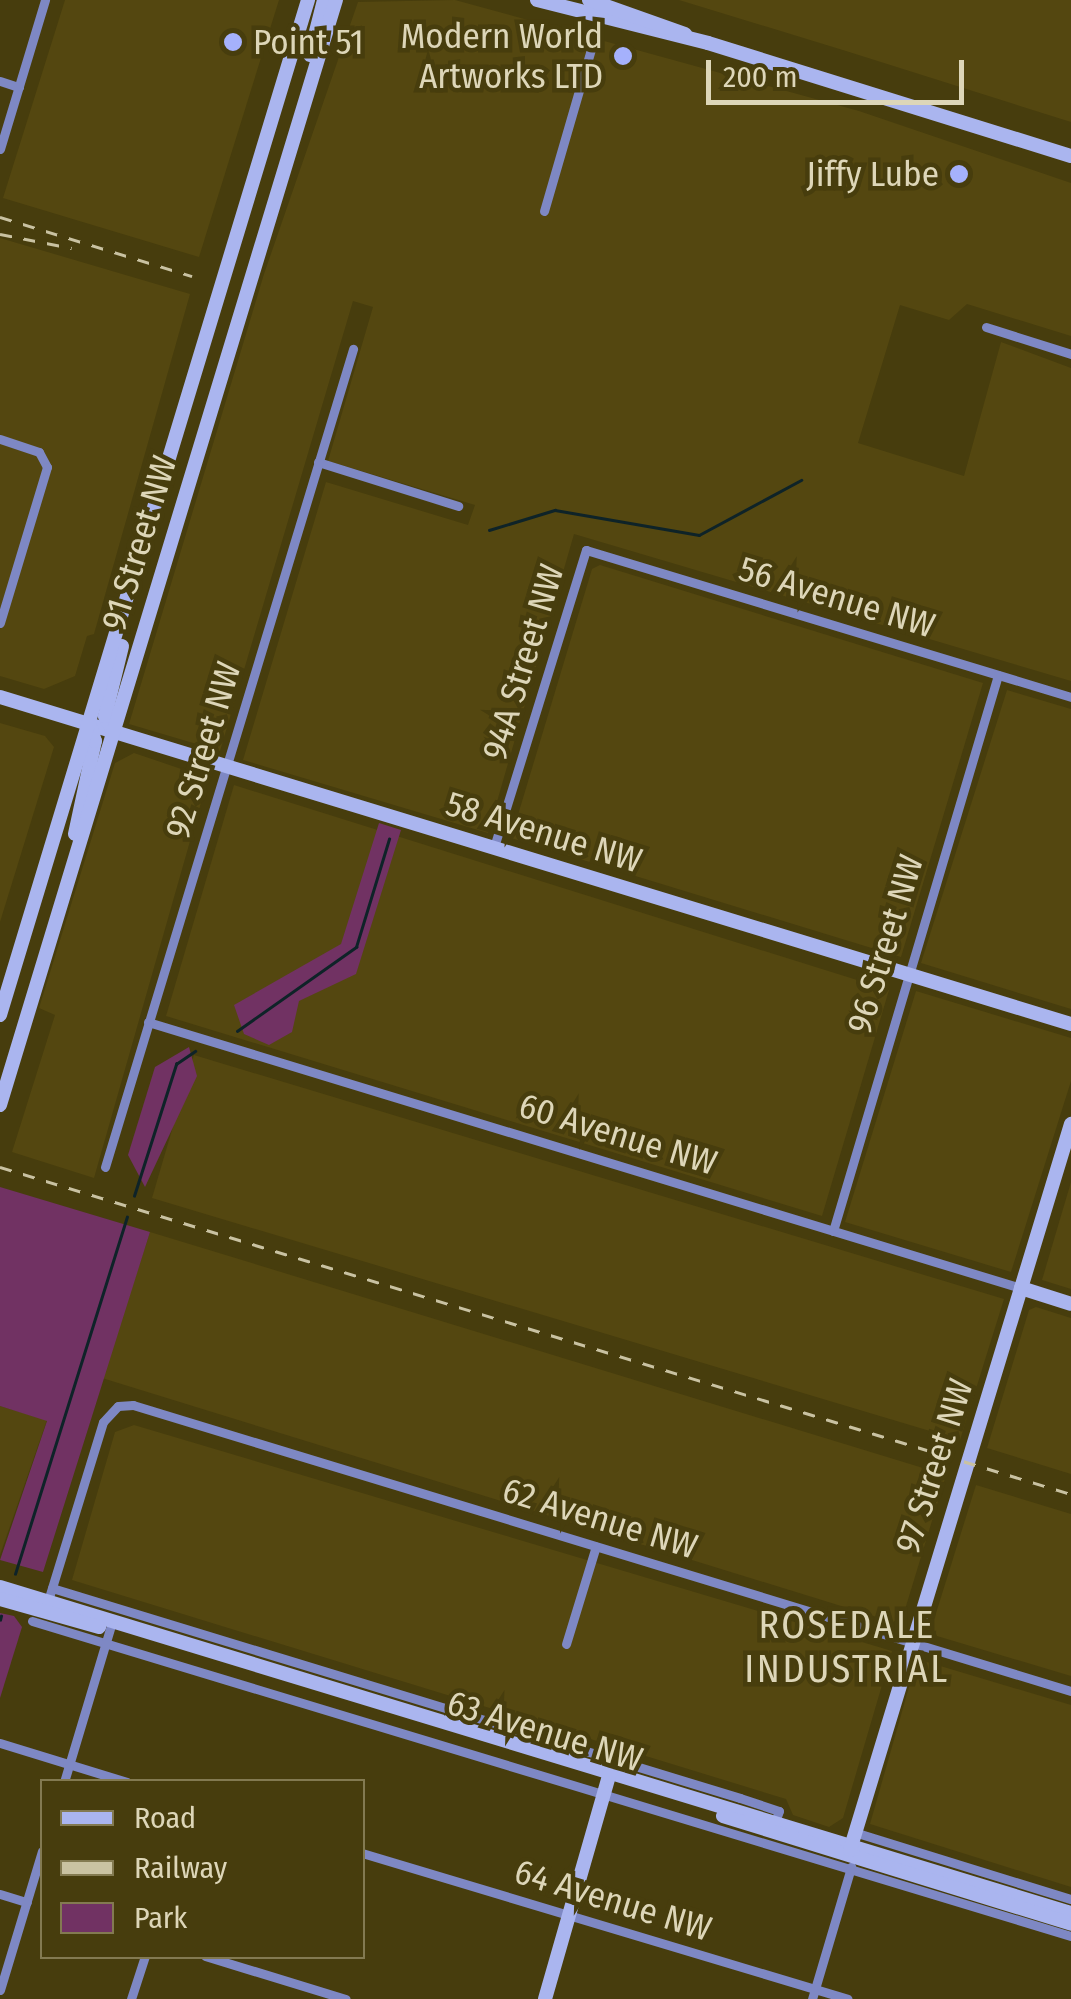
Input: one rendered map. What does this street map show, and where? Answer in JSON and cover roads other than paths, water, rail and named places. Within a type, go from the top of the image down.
[{"type":"main road","name":"91 Street NW","points":[[0,1014],[308,0]]},
{"type":"main road","points":[[308,91],[307,66],[324,0]]},
{"type":"main road","name":"91 Street NW","points":[[0,1104],[336,0]]},
{"type":"main road","points":[[322,45],[345,0]]},
{"type":"main road","points":[[537,0],[604,7]]},
{"type":"main road","points":[[589,0],[694,39],[1071,156]]},
{"type":"main road","points":[[113,731],[105,716],[132,586]]},
{"type":"main road","name":"58 Avenue NW","points":[[0,696],[1071,1024]]},
{"type":"main road","points":[[67,882],[96,741],[89,724]]},
{"type":"main road","name":"97 Street NW","points":[[851,1851],[911,1642],[1071,1124]]},
{"type":"main road","name":"60 Avenue NW","points":[[1021,1288],[1071,1304]]},
{"type":"main road","name":"63 Avenue NW","points":[[0,1586],[48,1600],[109,1632],[1071,1913]]},
{"type":"main road","name":"63 Avenue NW","points":[[0,1599],[48,1600]]},
{"type":"main road","points":[[536,1999],[609,1777]]},
{"type":"main road","name":"63 Avenue NW","points":[[609,1777],[775,1822],[1071,1924]]},
{"type":"main road","points":[[545,1999],[566,1915]]},
{"type":"street","points":[[0,149],[45,0]]},
{"type":"street","points":[[544,211],[604,7]]},
{"type":"street","points":[[0,81],[19,87]]},
{"type":"street","points":[[986,327],[1071,354]]},
{"type":"street","name":"92 Street NW","points":[[105,1166],[353,349]]},
{"type":"street","points":[[0,440],[45,458],[0,622]]},
{"type":"street","points":[[318,462],[458,506]]},
{"type":"street","name":"56 Avenue NW","points":[[586,550],[1071,698]]},
{"type":"street","name":"94A Street NW","points":[[494,848],[586,550]]},
{"type":"street","name":"96 Street NW","points":[[833,1231],[998,675]]},
{"type":"street","name":"60 Avenue NW","points":[[148,1022],[1021,1288]]},
{"type":"street","name":"62 Avenue NW","points":[[48,1600],[112,1409],[133,1405],[1071,1691]]},
{"type":"street","points":[[566,1644],[596,1546]]},
{"type":"street","name":"63 Avenue NW","points":[[48,1600],[609,1777]]},
{"type":"street","name":"63 Avenue NW","points":[[32,1622],[109,1632],[609,1777]]},
{"type":"street","points":[[65,1779],[109,1632]]},
{"type":"street","points":[[0,1742],[117,1779]]},
{"type":"street","name":"63 Avenue NW","points":[[851,1851],[1071,1899]]},
{"type":"street","name":"63 Avenue NW","points":[[851,1851],[1071,1936]]},
{"type":"street","name":"97 Street NW","points":[[814,1994],[851,1851]]},
{"type":"street","name":"64 Avenue NW","points":[[365,1854],[814,1994],[848,1999]]},
{"type":"street","points":[[0,1990],[40,1858]]},
{"type":"street","points":[[0,1894],[27,1902]]},
{"type":"street","points":[[132,1999],[144,1959]]},
{"type":"street","points":[[215,1959],[346,1999]]},
{"type":"waterway","points":[[489,530],[555,510],[699,535],[801,480]]},
{"type":"waterway","points":[[237,1031],[356,947],[389,839]]},
{"type":"waterway","points":[[134,1196],[176,1064],[195,1051]]},
{"type":"waterway","points":[[15,1574],[127,1217]]},
{"type":"waterway","points":[[0,1620],[1,1616]]},
{"type":"railway","points":[[0,217],[192,276]]},
{"type":"railway","points":[[0,234],[72,248]]},
{"type":"railway","points":[[0,1167],[1071,1494]]},
{"type":"place","name":"Point 51","points":[[233,42]]},
{"type":"place","name":"Modern World Artworks LTD","points":[[623,56]]},
{"type":"place","name":"Jiffy Lube","points":[[959,174]]},
{"type":"district","name":"ROSEDALE INDUSTRIAL","points":[[847,1648]]}]
